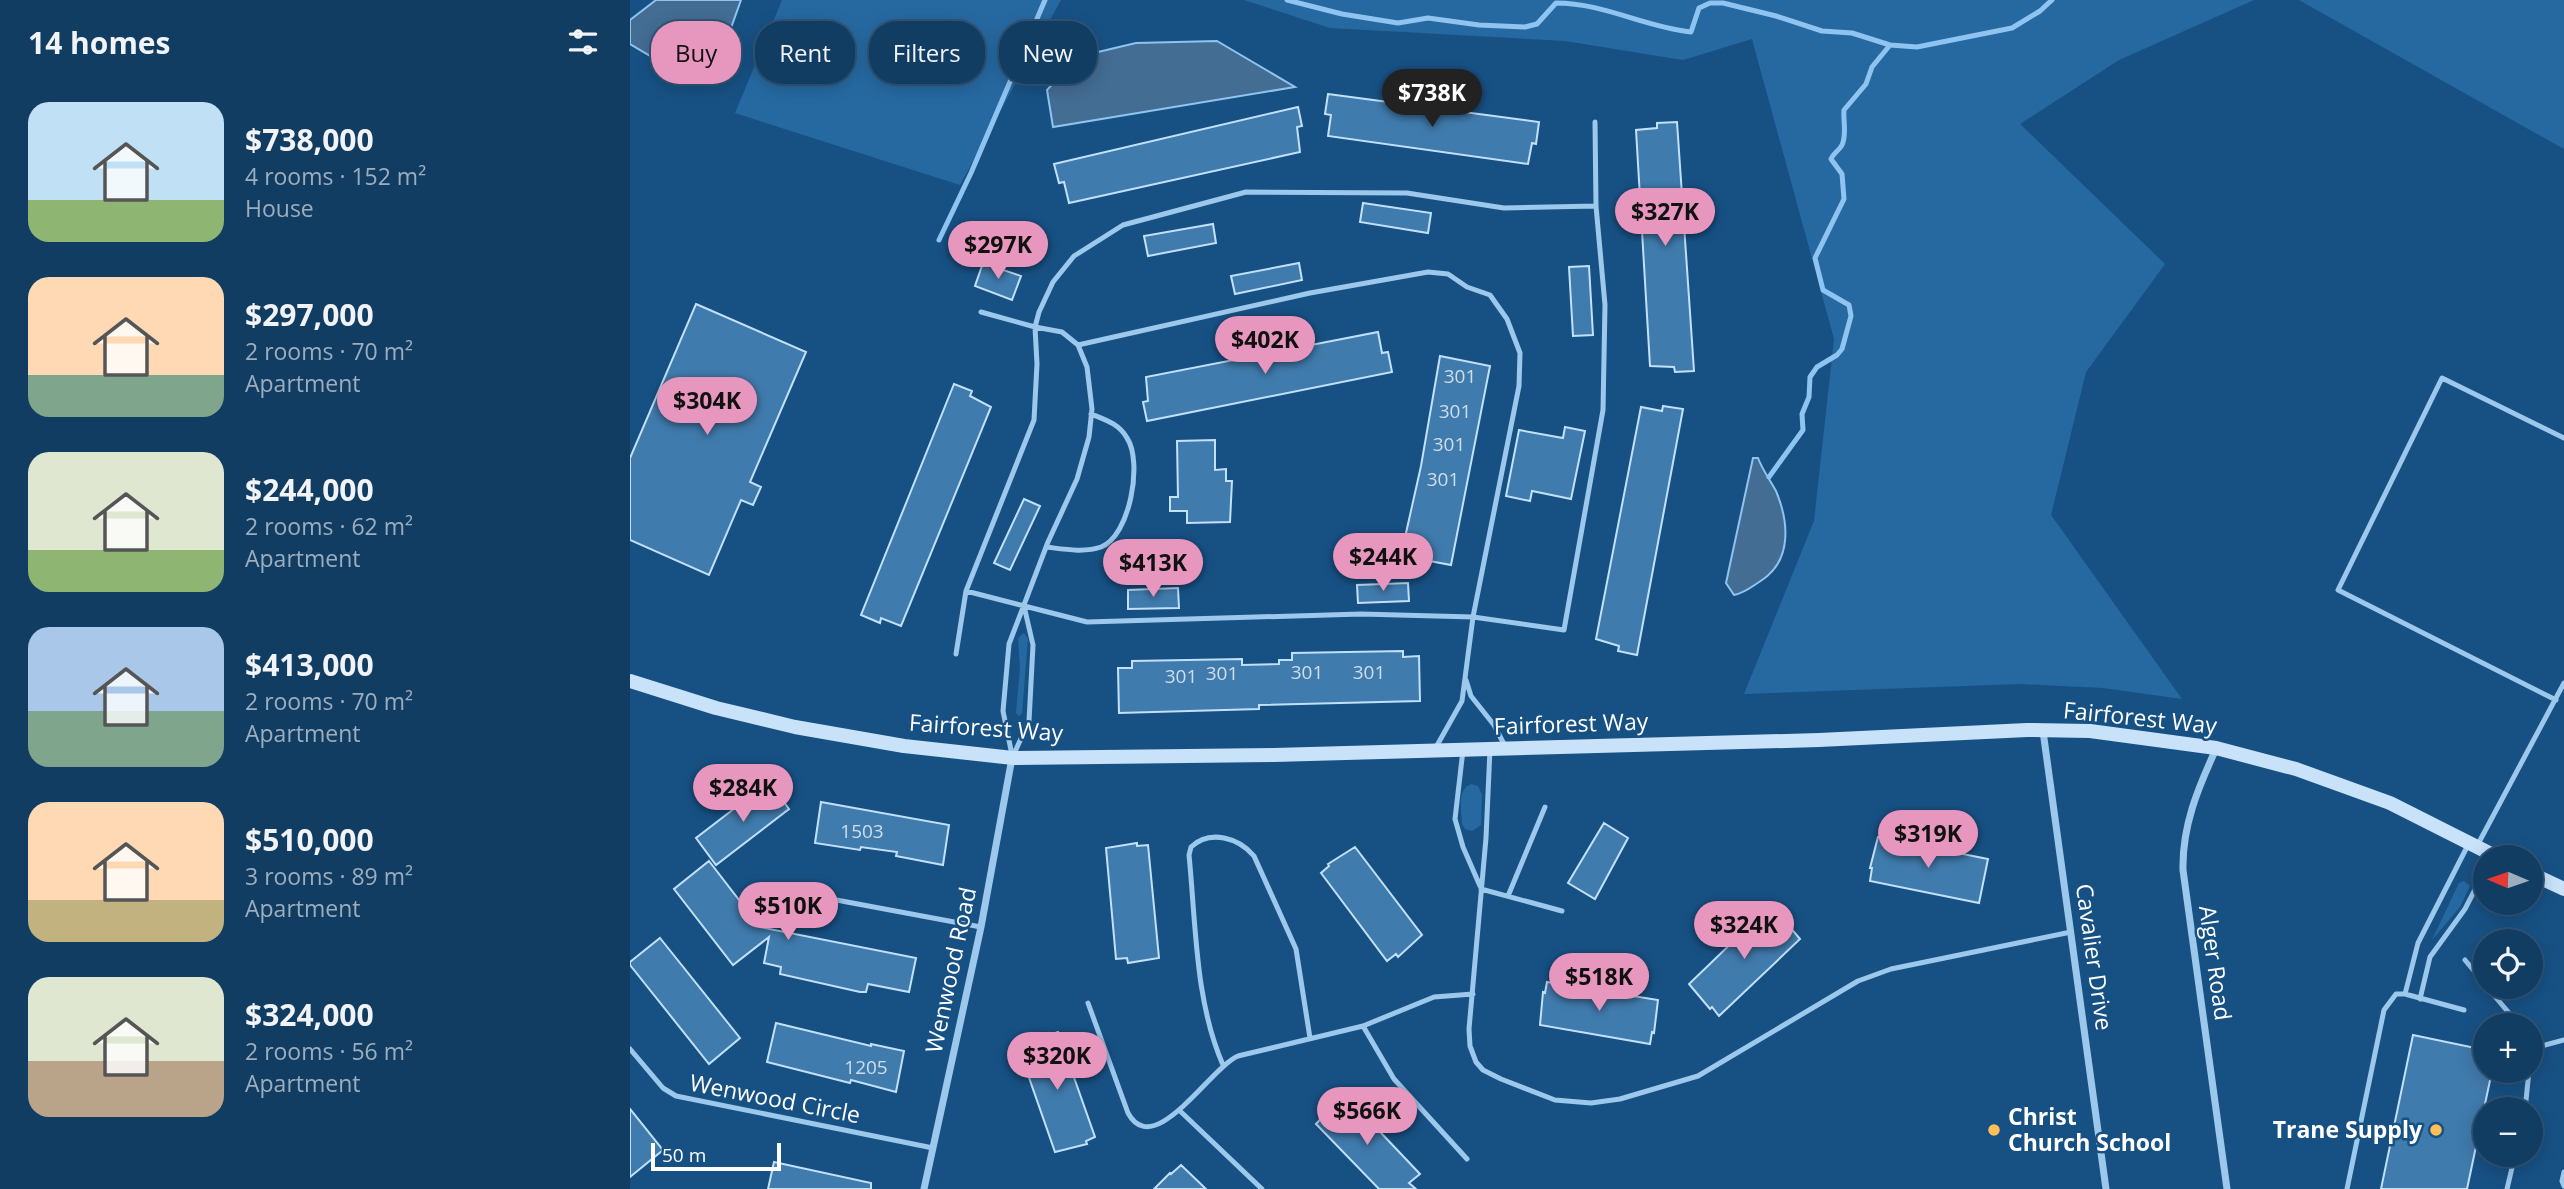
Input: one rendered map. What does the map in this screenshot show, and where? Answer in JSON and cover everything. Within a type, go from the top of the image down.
[{"type":"main road","name":"Fairforest Way","points":[[630,681],[716,708],[795,727],[904,746],[1013,758],[1273,755],[2090,731],[2216,748],[2332,781],[2390,803],[2473,844]]},
{"type":"main road","points":[[2543,880],[2564,890]]},
{"type":"street","name":"Cavalier Drive","points":[[2043,731],[2106,1189]]},
{"type":"street","name":"Alger Road","points":[[2216,748],[2194,798],[2182,845],[2182,857],[2227,1189]]},
{"type":"street","name":"Wenwood Road","points":[[924,1189],[981,927],[1013,758]]},
{"type":"lane","points":[[966,591],[1087,622],[1361,614],[1473,617],[1564,630],[1603,410],[1605,305],[1596,206],[1595,122]]},
{"type":"lane","points":[[956,654],[966,591],[1034,420],[1037,364],[1035,327],[1040,309],[1053,282],[1074,256],[1123,225],[1246,192],[1407,193],[1504,208],[1596,206]]},
{"type":"lane","points":[[1078,345],[1310,293],[1427,272],[1448,274],[1467,287],[1490,295],[1507,319],[1520,353],[1519,386],[1473,617],[1462,701],[1434,750]]},
{"type":"lane","points":[[981,313],[1062,332],[1078,345],[1087,367],[1091,414],[1089,438],[1077,479],[1046,547],[1009,644],[1003,711],[1013,758]]},
{"type":"lane","points":[[2556,700],[2338,590],[2442,378],[2564,438]]},
{"type":"lane","points":[[1046,547],[1077,550],[1101,547],[1117,535],[1132,496],[1134,468],[1129,439],[1115,424],[1091,414]]},
{"type":"lane","points":[[1013,758],[1029,721],[1033,645],[1024,606]]},
{"type":"lane","points":[[1465,677],[1471,696],[1494,725],[1506,748]]},
{"type":"lane","points":[[2405,994],[2418,943],[2564,682]]},
{"type":"lane","points":[[1463,749],[1455,819],[1463,847],[1481,889]]},
{"type":"lane","points":[[1490,749],[1474,994],[1469,1030],[1471,1046],[1473,1056],[1483,1070],[1555,1100],[1591,1103],[1620,1099],[1698,1076],[1857,981],[1891,969],[2071,932]]},
{"type":"lane","points":[[1508,897],[1545,807]]},
{"type":"lane","points":[[1223,1065],[1208,1024],[1203,997],[1189,856],[1191,847],[1200,840],[1217,837],[1230,839],[1242,844],[1254,856],[1296,949],[1310,1038]]},
{"type":"lane","points":[[772,888],[981,927]]},
{"type":"lane","points":[[1481,889],[1562,911]]},
{"type":"lane","points":[[2420,999],[2430,957],[2465,909],[2473,893]]},
{"type":"lane","points":[[2465,960],[2473,970]]},
{"type":"lane","points":[[1088,1003],[1132,1121],[1149,1128],[1160,1124],[1179,1110],[1223,1065],[1238,1056],[1363,1026],[1434,997],[1474,994]]},
{"type":"lane","points":[[2347,1189],[2384,1010],[2396,994],[2464,1010]]},
{"type":"lane","points":[[2497,999],[2508,1013]]},
{"type":"lane","points":[[1363,1026],[1394,1079],[1467,1159]]},
{"type":"lane","points":[[2543,1046],[2564,1040]]},
{"type":"lane","name":"Wenwood Circle","points":[[630,1049],[663,1088],[676,1096],[933,1148]]},
{"type":"lane","points":[[1179,1110],[1262,1189]]},
{"type":"lane","points":[[2507,1189],[2512,1167]]},
{"type":"lane","points":[[2564,1172],[2564,1186]]},
{"type":"shaded area","points":[[656,0],[741,0],[733,21],[651,21],[651,56],[630,44],[630,20]]},
{"type":"shaded area","points":[[782,0],[1061,0],[1050,21],[999,21],[999,84],[1015,84],[960,185],[735,113],[755,65],[755,84],[855,84],[855,21],[773,21]]},
{"type":"shaded area","points":[[1244,0],[2254,0],[2119,60],[2020,124],[2165,264],[2086,372],[2051,515],[2182,699],[2103,688],[2019,684],[1744,694],[1814,521],[1834,339],[1752,39],[1683,60],[1565,41],[1330,28]]},
{"type":"shaded area","points":[[2299,0],[2564,0],[2564,149]]},
{"type":"shaded area","points":[[1217,41],[1295,87],[1053,127],[1047,90],[1052,84],[1097,84],[1097,52],[1136,43]]},
{"type":"shaded area","points":[[1753,458],[1758,458],[1776,491],[1784,515],[1785,540],[1779,562],[1772,572],[1749,589],[1734,595],[1726,583]]},
{"type":"shaded area","points":[[1024,633],[1028,639],[1022,713],[1019,716],[1016,713],[1020,668],[1018,638]]},
{"type":"shaded area","points":[[1471,784],[1478,786],[1482,795],[1481,825],[1472,831],[1465,829],[1462,824],[1461,807],[1463,791]]},
{"type":"shaded area","points":[[2464,881],[2470,886],[2460,907],[2432,940],[2459,883]]},
{"type":"building","points":[[1328,94],[1539,122],[1536,144],[1532,143],[1528,164],[1328,136],[1331,115],[1325,114]]},
{"type":"building","points":[[1298,107],[1302,126],[1297,127],[1300,152],[1069,203],[1064,182],[1059,183],[1054,164]]},
{"type":"building","points":[[1677,122],[1694,371],[1675,372],[1674,367],[1650,366],[1636,130],[1657,128],[1657,123]]},
{"type":"building","points":[[1363,203],[1431,213],[1428,233],[1360,222]]},
{"type":"building","points":[[1213,224],[1216,243],[1148,256],[1144,236]]},
{"type":"building","points":[[983,263],[1021,276],[1012,300],[975,286]]},
{"type":"building","points":[[1299,263],[1302,280],[1235,294],[1231,276]]},
{"type":"building","points":[[1589,266],[1593,335],[1573,336],[1569,267]]},
{"type":"building","points":[[696,304],[806,352],[750,482],[761,487],[753,505],[741,500],[709,575],[630,540],[630,458]]},
{"type":"building","points":[[1378,332],[1382,353],[1388,352],[1392,372],[1147,421],[1143,402],[1148,401],[1146,377]]},
{"type":"building","points":[[1440,356],[1490,366],[1451,565],[1408,557],[1411,543],[1404,542],[1421,466]]},
{"type":"building","points":[[954,384],[972,391],[970,396],[991,407],[901,626],[881,618],[880,623],[861,615]]},
{"type":"building","points":[[1663,406],[1683,409],[1637,655],[1618,651],[1619,646],[1596,639],[1641,407],[1662,411]]},
{"type":"building","points":[[1565,427],[1585,431],[1571,499],[1532,491],[1530,501],[1506,496],[1519,430],[1563,438]]},
{"type":"building","points":[[1215,440],[1215,470],[1226,469],[1226,481],[1232,481],[1230,522],[1187,523],[1187,511],[1170,511],[1170,497],[1178,497],[1177,441]]},
{"type":"building","points":[[1024,499],[1040,506],[1010,570],[994,563]]},
{"type":"building","points":[[1408,583],[1409,601],[1358,603],[1357,585]]},
{"type":"building","points":[[1178,588],[1179,608],[1128,609],[1128,590]]},
{"type":"building","points":[[1403,651],[1403,657],[1419,656],[1420,701],[1259,705],[1259,709],[1119,713],[1118,668],[1132,668],[1132,661],[1242,659],[1242,665],[1279,664],[1279,660],[1292,660],[1292,653]]},
{"type":"building","points":[[769,782],[789,809],[716,865],[696,838]]},
{"type":"building","points":[[821,802],[949,825],[943,865],[896,856],[897,852],[815,843]]},
{"type":"building","points":[[1604,823],[1628,838],[1595,899],[1568,883]]},
{"type":"building","points":[[1878,837],[1988,859],[1979,903],[1870,881],[1870,868]]},
{"type":"building","points":[[1137,843],[1137,846],[1148,845],[1159,958],[1128,963],[1127,958],[1116,959],[1106,848]]},
{"type":"building","points":[[1355,847],[1422,935],[1398,957],[1396,954],[1387,961],[1321,873],[1328,864]]},
{"type":"building","points":[[709,861],[760,927],[916,958],[909,992],[868,984],[866,992],[860,992],[780,974],[781,967],[764,963],[769,937],[733,965],[674,889]]},
{"type":"building","points":[[1769,907],[1779,914],[1800,939],[1719,1016],[1689,984]]},
{"type":"building","points":[[660,938],[740,1038],[709,1064],[630,965],[630,962]]},
{"type":"building","points":[[1547,982],[1658,1000],[1650,1044],[1540,1025],[1543,992],[1545,993]]},
{"type":"building","points":[[776,1023],[871,1046],[904,1051],[896,1092],[767,1062]]},
{"type":"building","points":[[1058,1032],[1095,1137],[1086,1141],[1087,1144],[1055,1152],[1018,1046]]},
{"type":"building","name":"Trane Supply","points":[[2413,1035],[2473,1048],[2473,1083],[2489,1083],[2486,1097],[2473,1097],[2473,1161],[2467,1189],[2381,1189]]},
{"type":"building","points":[[1346,1096],[1420,1174],[1409,1183],[1416,1189],[1379,1189],[1316,1124],[1336,1102]]},
{"type":"building","points":[[630,1109],[663,1150],[630,1177]]},
{"type":"building","points":[[774,1162],[871,1183],[871,1189],[768,1189]]},
{"type":"building","points":[[1181,1165],[1206,1189],[1154,1189],[1170,1173]]},
{"type":"waterway","points":[[939,240],[971,173],[1045,0]]},
{"type":"waterway","points":[[1287,0],[1342,14],[1398,23],[1428,18],[1479,25],[1525,27],[1537,24],[1556,3],[1574,4],[1691,32],[1699,8],[1710,3],[1723,3],[1822,31],[1852,33],[1890,45],[1917,47],[2012,28],[2040,11],[2052,0]]},
{"type":"waterway","points":[[1769,477],[1803,430],[1802,414],[1809,397],[1810,377],[1817,367],[1842,349],[1851,316],[1849,305],[1823,290],[1815,258],[1844,199],[1842,174],[1831,159],[1843,141],[1844,110],[1866,84],[1872,67],[1890,45]]},
{"type":"place","name":"Christ Church School","points":[[1994,1130]]},
{"type":"place","name":"Trane Supply","points":[[2436,1130]]}]
